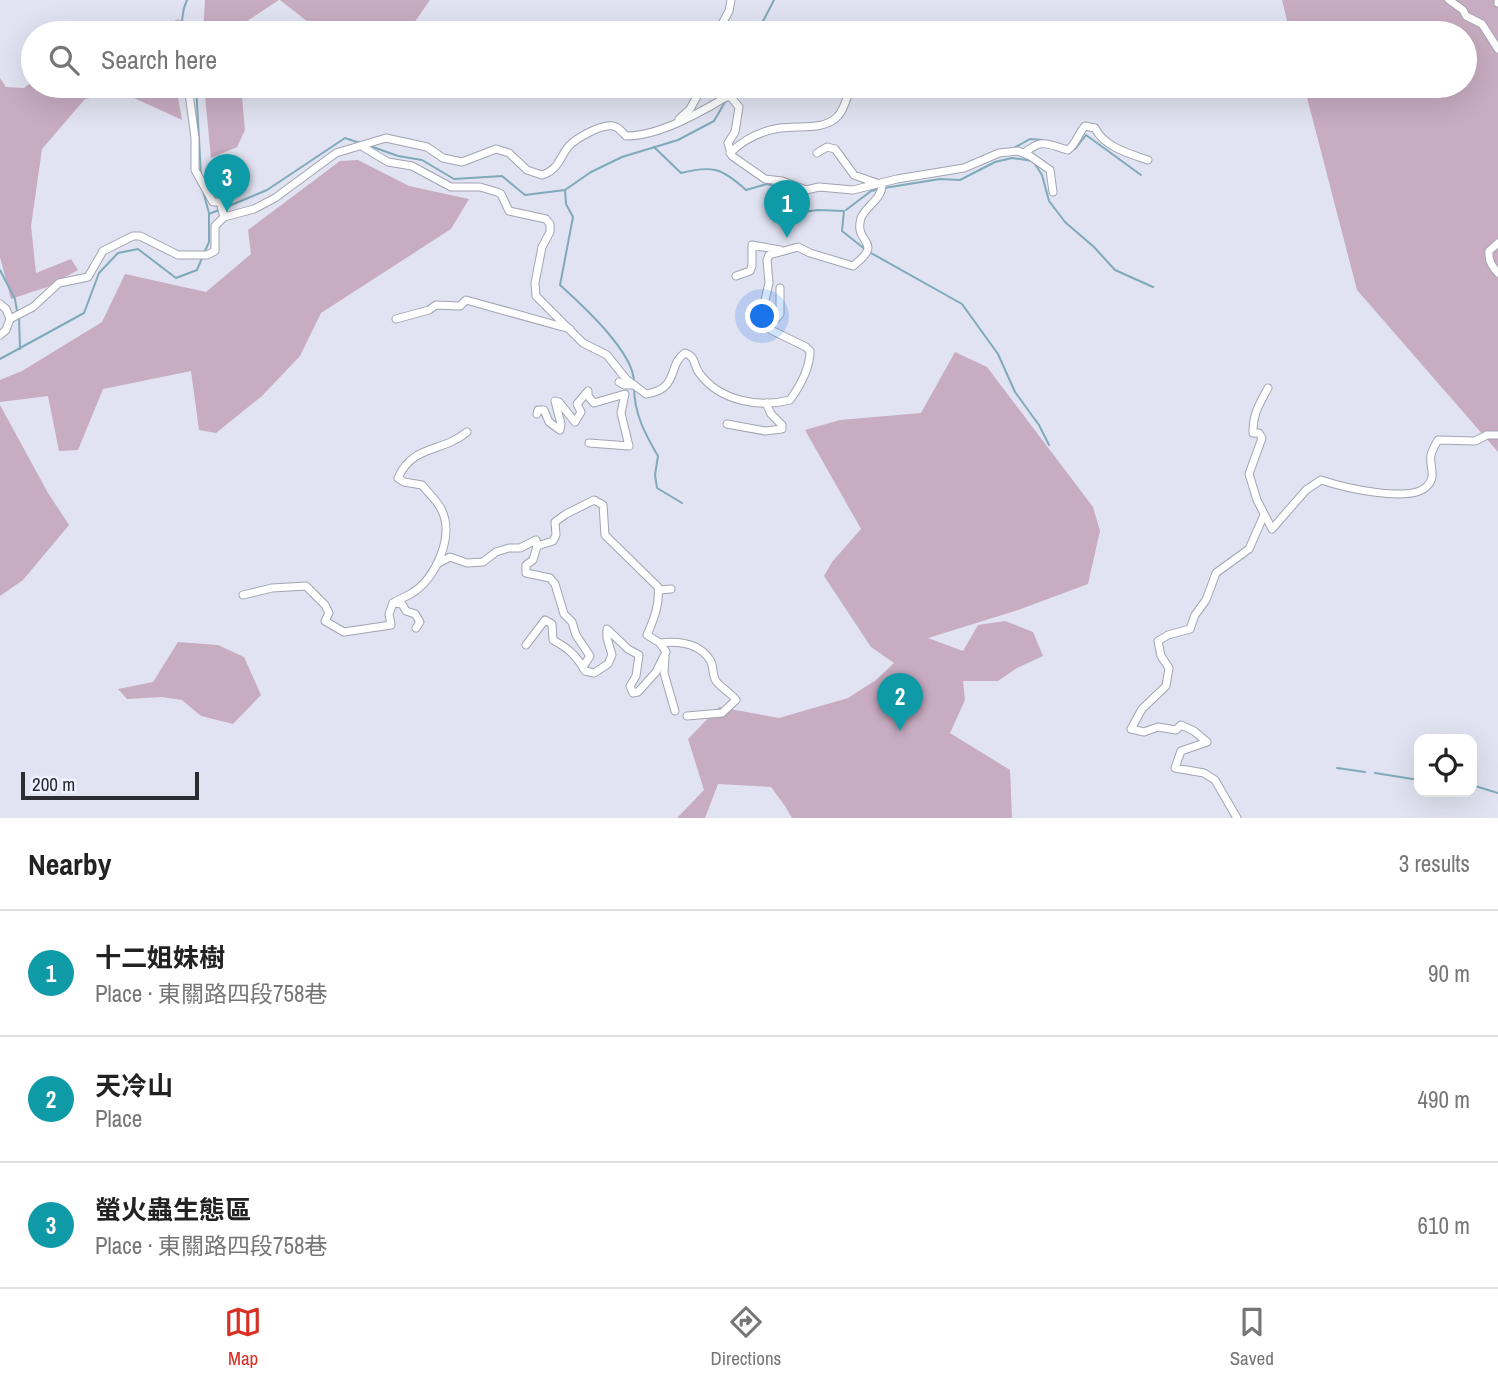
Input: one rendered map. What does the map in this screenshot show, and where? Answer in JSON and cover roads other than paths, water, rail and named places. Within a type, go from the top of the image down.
[{"type":"street","points":[[722,21],[731,0]]},
{"type":"street","points":[[1448,0],[1476,21]]},
{"type":"street","points":[[1477,22],[1482,24],[1498,49]]},
{"type":"street","points":[[190,98],[195,138],[195,170],[209,198],[213,202],[220,202],[224,217]]},
{"type":"street","points":[[674,124],[690,109],[696,98]]},
{"type":"street","points":[[0,335],[6,330],[10,319],[33,307],[58,283],[88,277],[103,251],[133,236],[140,236],[177,256],[203,256],[215,251],[215,226],[224,217],[254,209],[275,198],[335,153],[363,147],[386,138],[427,147],[443,158],[462,162],[496,149],[509,153],[527,170],[542,175],[556,168],[570,145],[599,128],[612,126],[626,136],[640,136],[691,117],[725,98]]},
{"type":"street","points":[[728,98],[739,107],[735,132],[728,143],[730,153],[765,179],[782,181],[806,190],[819,187],[852,190],[964,168],[999,153],[1018,151],[1049,170],[1054,192]]},
{"type":"street","points":[[730,153],[740,142],[780,128],[825,125],[837,118],[845,106],[846,98]]},
{"type":"street","points":[[1024,153],[1037,143],[1048,143],[1068,150],[1085,126],[1095,128],[1098,134],[1122,152],[1148,160]]},
{"type":"street","points":[[363,147],[388,162],[412,166],[451,187],[480,187],[497,192],[501,194],[509,211],[546,219],[550,224],[550,232],[542,247],[534,283],[536,296],[583,343],[607,355],[646,394],[669,383],[679,358],[685,353],[694,360],[702,377],[730,398],[766,403],[790,400],[798,389],[810,360],[810,351],[771,330],[765,315],[763,309],[769,283],[769,256],[798,247],[852,266],[868,251],[860,224],[862,215],[882,192],[882,185],[854,175],[835,149],[827,147],[817,153]]},
{"type":"street","points":[[1498,243],[1489,251],[1489,255],[1498,273]]},
{"type":"street","points":[[736,276],[750,271],[752,245],[785,251]]},
{"type":"street","points":[[765,315],[776,319],[780,314],[780,288]]},
{"type":"street","points":[[396,319],[429,310],[436,305],[460,306],[466,300],[571,329]]},
{"type":"street","points":[[0,304],[6,309],[10,319]]},
{"type":"street","points":[[620,382],[624,385],[635,385]]},
{"type":"street","points":[[537,414],[538,410],[544,411],[549,422],[560,430],[555,401],[559,402],[575,422],[581,412],[578,404],[588,391],[588,396],[594,403],[625,394],[635,385]]},
{"type":"street","points":[[1268,388],[1259,401],[1253,420],[1253,433],[1259,433],[1262,438],[1249,474],[1272,529],[1306,489],[1321,480],[1368,491],[1415,494],[1429,486],[1433,472],[1431,460],[1438,440],[1475,441],[1487,435],[1498,435]]},
{"type":"street","points":[[589,443],[629,446],[621,414],[625,394]]},
{"type":"street","points":[[727,424],[765,431],[782,429],[766,403]]},
{"type":"street","points":[[243,595],[272,588],[306,586],[329,612],[325,621],[344,632],[391,625],[388,614],[393,603],[412,594],[437,564],[447,528],[443,513],[422,485],[404,482],[398,478],[404,464],[418,454],[449,444],[467,432]]},
{"type":"street","points":[[537,546],[553,541],[556,535],[555,522],[566,514],[594,500],[603,505],[605,536],[633,560],[659,590],[660,596],[647,635],[660,643],[666,652],[664,673],[676,711]]},
{"type":"street","points":[[1237,818],[1215,780],[1204,773],[1175,768],[1181,751],[1207,742],[1202,737],[1181,725],[1176,730],[1158,727],[1144,732],[1131,729],[1142,709],[1166,687],[1169,668],[1161,656],[1158,641],[1167,635],[1190,629],[1195,615],[1206,600],[1216,573],[1249,549],[1264,515]]},
{"type":"street","points":[[437,564],[450,557],[474,564],[483,562],[496,552],[520,548],[536,540],[533,560],[526,565],[526,573],[550,578],[555,584],[564,614],[572,622],[576,635],[590,656],[583,667]]},
{"type":"street","points":[[659,590],[671,589]]},
{"type":"street","points":[[393,603],[402,604],[406,611],[415,614],[420,622],[416,628]]},
{"type":"street","points":[[526,645],[545,620],[552,624],[553,640],[568,648],[585,671],[594,673],[608,664],[612,655],[607,629],[628,649],[639,655],[636,676],[630,689],[633,693],[638,692],[656,672],[666,652]]},
{"type":"street","points":[[660,643],[677,641],[695,647],[710,660],[716,681],[736,700],[722,713],[687,716]]},
{"type":"waterway","points":[[182,21],[187,0]]},
{"type":"waterway","points":[[763,21],[774,0]]},
{"type":"waterway","points":[[197,98],[201,175]]},
{"type":"waterway","points":[[373,147],[398,156],[422,160],[454,179],[502,176],[525,195],[565,190],[591,172],[622,157],[678,140],[714,121],[725,102]]},
{"type":"waterway","points":[[1075,149],[1086,135],[1141,175]]},
{"type":"waterway","points":[[224,208],[267,190],[345,138],[360,143]]},
{"type":"waterway","points":[[1012,149],[1030,139],[1043,140]]},
{"type":"waterway","points":[[654,147],[681,173],[701,169],[716,170],[746,190],[767,184],[782,188],[788,214],[818,210],[844,211],[842,231],[866,250]]},
{"type":"waterway","points":[[884,188],[940,179],[960,180],[995,162],[1012,158],[1033,161],[1042,175],[1049,201],[1065,222],[1115,270],[1153,287]]},
{"type":"waterway","points":[[846,210],[871,191],[879,189]]},
{"type":"waterway","points":[[565,190],[566,204],[573,217],[560,285],[616,343],[626,357],[634,382]]},
{"type":"waterway","points":[[203,191],[209,213]]},
{"type":"waterway","points":[[204,253],[209,242],[209,214],[219,210]]},
{"type":"waterway","points":[[0,359],[84,313],[99,273],[118,253],[138,249],[176,278],[197,270],[202,258]]},
{"type":"waterway","points":[[871,253],[962,304],[998,354],[1015,392],[1039,425],[1049,445]]},
{"type":"waterway","points":[[0,270],[15,299],[17,311]]},
{"type":"waterway","points":[[19,317],[20,349]]},
{"type":"waterway","points":[[634,387],[641,423],[658,456],[655,475],[657,488],[682,503]]},
{"type":"waterway","points":[[1337,768],[1365,772]]},
{"type":"waterway","points":[[1375,773],[1414,779]]},
{"type":"waterway","points":[[1477,787],[1498,793]]},
{"type":"place","name":"螢火蟲生態區","points":[[227,212]]},
{"type":"place","name":"十二姐妹樹","points":[[787,238]]},
{"type":"place","name":"天冷山","points":[[900,731]]}]
